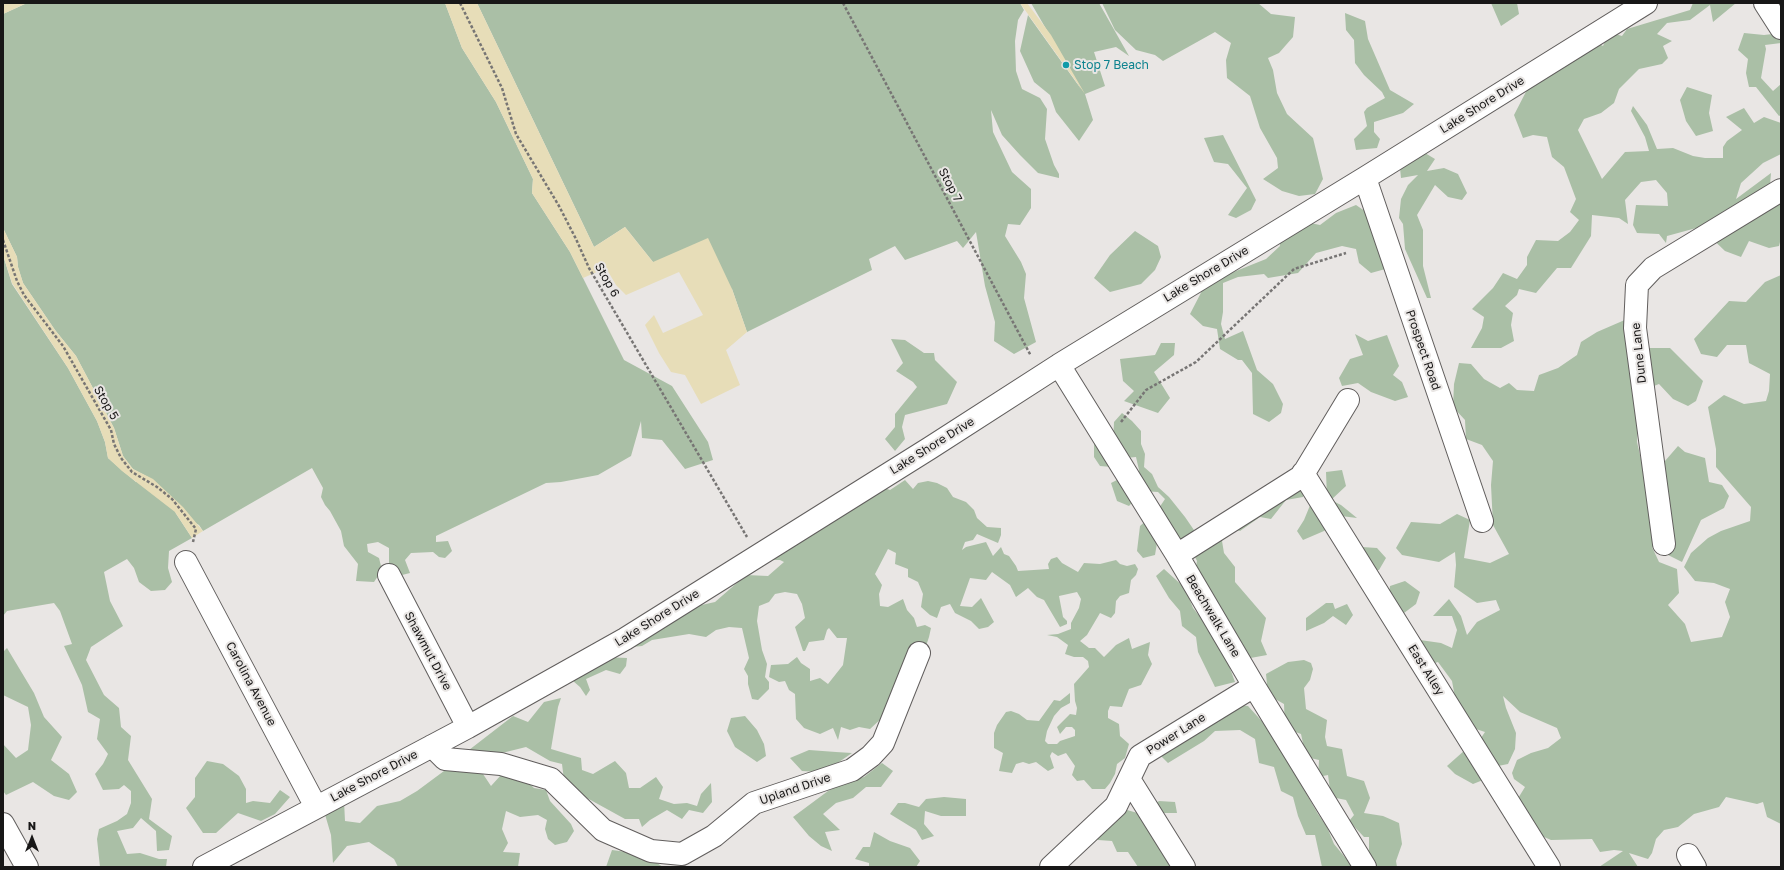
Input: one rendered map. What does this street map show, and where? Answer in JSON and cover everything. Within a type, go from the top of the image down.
[{"type":"street","name":"Lake Shore Drive","points":[[204,867],[468,727],[625,639],[930,448],[1050,370],[1365,178],[1646,3]]},
{"type":"street","points":[[1765,3],[1781,28]]},
{"type":"street","name":"Prospect Road","points":[[1365,178],[1482,521]]},
{"type":"street","name":"Dune Lane","points":[[1664,544],[1635,328],[1637,285],[1653,268],[1781,190]]},
{"type":"street","name":"Beachwalk Lane","points":[[1050,370],[1106,441],[1177,555],[1254,686],[1365,867]]},
{"type":"street","points":[[1177,555],[1302,476],[1348,400]]},
{"type":"street","name":"East Alley","points":[[1303,473],[1549,867]]},
{"type":"street","name":"Carolina Avenue","points":[[186,562],[316,807]]},
{"type":"street","name":"Shawmut Drive","points":[[389,576],[468,727]]},
{"type":"street","name":"Upland Drive","points":[[432,746],[445,759],[501,764],[551,779],[603,830],[651,852],[682,854],[714,836],[754,803],[852,770],[872,756],[883,743],[919,653]]},
{"type":"street","name":"Power Lane","points":[[1051,867],[1116,806],[1140,756],[1254,686]]},
{"type":"street","points":[[1129,779],[1184,867]]},
{"type":"street","points":[[3,824],[27,867]]},
{"type":"path","name":"Stop 6","points":[[460,3],[502,88],[516,134],[559,206],[589,268],[758,555]]},
{"type":"path","name":"Stop 7","points":[[843,3],[1050,370]]},
{"type":"path","name":"Stop 5","points":[[3,240],[17,281],[24,295],[63,346],[111,430],[114,444],[121,458],[132,472],[156,487],[172,500],[196,529],[186,562]]},
{"type":"path","points":[[1106,441],[1146,390],[1196,362],[1294,269],[1346,253]]},
{"type":"green space","points":[[27,3],[445,3],[462,48],[496,102],[533,179],[532,193],[570,252],[624,360],[672,386],[708,442],[713,460],[685,469],[662,440],[642,438],[641,421],[631,456],[598,475],[561,482],[546,483],[436,536],[436,542],[448,541],[452,551],[445,558],[439,557],[433,552],[411,553],[405,560],[410,573],[402,575],[398,571],[389,569],[389,548],[378,542],[367,544],[368,552],[379,558],[382,570],[374,582],[356,581],[358,564],[344,546],[341,531],[321,497],[323,488],[312,468],[203,531],[199,525],[175,512],[192,538],[169,551],[168,568],[172,582],[165,590],[151,591],[139,582],[134,568],[127,559],[104,572],[110,601],[123,626],[91,647],[86,660],[104,695],[119,708],[121,727],[131,736],[128,760],[152,799],[149,819],[172,836],[169,850],[157,851],[156,831],[141,818],[133,828],[117,831],[127,854],[140,853],[159,859],[167,859],[166,867],[100,867],[97,839],[99,829],[117,821],[127,814],[131,803],[131,791],[124,785],[119,789],[103,790],[95,774],[103,764],[108,754],[97,739],[100,719],[88,712],[82,685],[64,646],[72,644],[60,611],[54,603],[7,611],[3,616],[3,255],[12,284],[68,368],[97,421],[105,442],[108,458],[136,482],[148,477],[133,469],[123,456],[114,428],[76,356],[55,330],[23,283],[18,267],[17,257],[3,228],[3,14]]},
{"type":"green space","points":[[477,3],[1020,3],[1024,10],[1018,20],[1015,41],[1016,71],[1022,89],[1040,98],[1047,109],[1045,139],[1054,165],[1059,174],[1059,178],[1038,173],[1020,155],[1002,135],[991,110],[993,132],[1012,172],[1031,189],[1031,208],[1020,225],[1008,224],[1005,236],[1021,262],[1026,274],[1024,298],[1036,342],[1014,354],[994,341],[995,322],[985,286],[976,232],[963,248],[957,241],[905,260],[895,246],[869,259],[872,270],[747,332],[732,289],[653,262],[625,227],[594,247]]},
{"type":"green space","points":[[1031,3],[1099,3],[1129,56],[1116,47],[1094,52],[1105,86],[1085,94],[1093,120],[1079,141],[1056,112],[1050,95],[1034,82],[1020,51],[1028,15],[1081,89]]},
{"type":"green space","points":[[1102,3],[1258,3],[1271,14],[1295,17],[1293,37],[1279,53],[1268,58],[1273,70],[1277,93],[1287,114],[1313,138],[1323,179],[1315,194],[1299,196],[1282,191],[1263,179],[1278,168],[1277,158],[1260,128],[1250,96],[1227,78],[1226,60],[1231,43],[1215,32],[1163,61],[1155,55],[1136,50],[1115,30]]},
{"type":"green space","points":[[1491,3],[1517,3],[1519,14],[1501,26]]},
{"type":"green space","points":[[1693,3],[1736,3],[1713,22],[1710,5],[1690,20],[1667,23],[1657,34],[1672,41],[1663,46],[1668,58],[1662,64],[1639,69],[1619,89],[1614,103],[1601,113],[1584,119],[1578,130],[1602,179],[1625,152],[1649,151],[1645,137],[1631,111],[1633,106],[1647,125],[1657,149],[1673,148],[1693,156],[1705,158],[1723,158],[1723,147],[1727,141],[1742,130],[1726,117],[1744,108],[1754,123],[1764,117],[1781,123],[1781,154],[1763,163],[1741,183],[1736,199],[1771,173],[1770,185],[1781,193],[1781,238],[1779,246],[1769,248],[1749,241],[1741,257],[1725,251],[1700,227],[1667,236],[1666,243],[1659,234],[1637,233],[1633,225],[1636,205],[1668,206],[1667,193],[1656,180],[1641,182],[1625,200],[1628,224],[1619,218],[1592,215],[1591,236],[1571,268],[1557,268],[1536,293],[1519,289],[1517,295],[1505,306],[1513,313],[1511,325],[1514,341],[1501,348],[1471,348],[1482,328],[1484,317],[1472,309],[1493,288],[1503,273],[1517,279],[1527,265],[1527,257],[1536,240],[1558,241],[1570,232],[1579,220],[1570,212],[1576,199],[1564,167],[1552,157],[1547,137],[1533,135],[1523,138],[1514,115],[1531,82],[1588,38],[1603,46],[1609,32],[1622,36],[1627,29],[1690,10]]},
{"type":"green space","points":[[1345,13],[1365,21],[1368,39],[1390,90],[1414,104],[1403,113],[1374,122],[1374,132],[1380,139],[1377,148],[1356,150],[1354,139],[1367,126],[1364,112],[1367,108],[1385,98],[1382,92],[1364,75],[1355,63],[1354,40],[1346,30]]},
{"type":"green space","points":[[1744,33],[1764,35],[1781,33],[1781,43],[1765,45],[1766,49],[1761,78],[1773,91],[1781,84],[1781,115],[1779,116],[1756,87],[1749,87],[1746,73],[1748,59],[1738,50]]},
{"type":"green space","points":[[1687,87],[1712,95],[1709,113],[1713,131],[1696,136],[1686,121],[1680,100]]},
{"type":"green space","points":[[1223,135],[1256,200],[1251,210],[1236,218],[1228,215],[1247,188],[1228,164],[1214,162],[1204,138]]},
{"type":"green space","points":[[1420,150],[1435,159],[1427,171],[1444,168],[1458,174],[1467,193],[1462,200],[1448,197],[1435,185],[1417,215],[1423,230],[1423,266],[1431,298],[1427,298],[1405,249],[1403,224],[1399,218],[1401,199],[1408,185],[1418,175],[1401,178],[1399,158]]},
{"type":"green space","points":[[1356,205],[1384,224],[1389,268],[1371,273],[1359,263],[1356,249],[1342,246],[1316,253],[1298,273],[1268,278],[1264,274],[1238,277],[1223,283],[1223,312],[1221,324],[1225,339],[1243,331],[1257,370],[1273,384],[1283,404],[1281,413],[1269,422],[1253,414],[1252,373],[1242,360],[1238,360],[1220,349],[1217,329],[1203,326],[1190,314],[1206,283],[1266,259],[1280,246],[1279,228],[1291,219],[1320,225],[1336,213]]},
{"type":"green space","points":[[1135,231],[1158,246],[1161,257],[1155,270],[1141,284],[1110,292],[1094,278],[1110,255]]},
{"type":"green space","points":[[1781,275],[1781,824],[1767,817],[1763,802],[1757,804],[1726,797],[1719,807],[1694,814],[1678,827],[1664,830],[1656,839],[1652,853],[1648,859],[1629,853],[1638,867],[1599,867],[1623,851],[1614,850],[1600,852],[1592,839],[1551,840],[1533,832],[1517,800],[1525,787],[1514,779],[1512,773],[1517,760],[1531,753],[1548,748],[1561,738],[1557,728],[1520,712],[1503,696],[1516,733],[1515,749],[1508,764],[1498,766],[1483,780],[1473,784],[1455,774],[1447,766],[1465,750],[1477,744],[1485,732],[1476,729],[1456,703],[1452,681],[1438,662],[1429,665],[1420,640],[1441,643],[1452,648],[1457,630],[1452,616],[1433,616],[1449,599],[1461,616],[1467,635],[1477,622],[1500,610],[1496,600],[1477,603],[1454,587],[1456,565],[1455,552],[1439,562],[1402,555],[1396,548],[1411,522],[1440,524],[1457,514],[1470,520],[1464,558],[1490,563],[1509,554],[1493,525],[1491,485],[1493,461],[1482,445],[1466,439],[1465,420],[1453,407],[1454,384],[1459,363],[1471,364],[1484,379],[1500,388],[1509,383],[1517,390],[1534,391],[1539,375],[1558,368],[1577,355],[1581,342],[1597,332],[1627,319],[1645,348],[1670,348],[1703,381],[1696,401],[1688,406],[1673,399],[1659,384],[1636,393],[1638,419],[1637,442],[1643,468],[1665,461],[1678,446],[1685,452],[1705,458],[1709,482],[1722,485],[1729,496],[1724,508],[1701,520],[1682,562],[1652,547],[1659,562],[1677,569],[1679,593],[1668,605],[1685,624],[1691,642],[1722,637],[1730,617],[1725,602],[1730,589],[1714,583],[1695,581],[1684,567],[1691,553],[1708,538],[1721,531],[1750,521],[1751,507],[1716,467],[1716,449],[1708,407],[1724,395],[1744,404],[1766,401],[1769,391],[1770,374],[1749,363],[1746,345],[1727,345],[1717,357],[1701,354],[1694,339],[1729,301],[1746,302],[1765,282]]},
{"type":"green space","points":[[1355,334],[1368,341],[1387,335],[1399,366],[1393,375],[1402,382],[1408,397],[1395,401],[1371,392],[1358,383],[1342,386],[1339,378],[1350,359],[1363,355]]},
{"type":"green space","points":[[891,339],[905,340],[924,353],[934,353],[935,360],[957,382],[947,404],[905,415],[902,427],[905,439],[895,451],[885,439],[895,427],[895,414],[917,387],[913,382],[896,371],[903,363]]},
{"type":"green space","points":[[1161,343],[1175,343],[1174,355],[1154,372],[1170,398],[1158,413],[1124,401],[1134,391],[1123,381],[1120,359],[1155,355]]},
{"type":"green space","points":[[1122,413],[1141,431],[1141,444],[1145,454],[1144,467],[1152,474],[1158,487],[1169,497],[1196,533],[1295,486],[1305,490],[1303,497],[1286,500],[1271,519],[1260,517],[1240,531],[1229,527],[1225,532],[1222,541],[1224,553],[1235,567],[1235,582],[1266,618],[1261,641],[1267,655],[1245,659],[1195,572],[1197,561],[1188,543],[1157,543],[1155,555],[1143,558],[1137,551],[1140,526],[1157,511],[1165,499],[1158,492],[1143,491],[1129,506],[1117,501],[1111,483],[1119,479],[1138,483],[1139,470],[1136,457],[1125,458],[1112,467],[1100,466],[1094,457],[1094,444],[1102,447],[1113,444],[1114,422]]},
{"type":"green space","points":[[1342,470],[1346,486],[1331,500],[1341,505],[1357,518],[1341,516],[1324,531],[1303,540],[1297,531],[1304,520],[1311,503],[1327,498],[1326,472]]},
{"type":"green space","points":[[905,480],[913,489],[918,483],[928,481],[937,483],[947,488],[953,497],[966,502],[974,510],[977,518],[987,527],[1001,528],[1001,535],[998,543],[977,534],[973,540],[965,542],[962,550],[966,547],[986,542],[993,556],[1001,547],[1004,554],[1009,556],[1018,571],[1049,569],[1048,564],[1051,559],[1057,557],[1062,563],[1078,572],[1084,563],[1100,564],[1116,560],[1120,564],[1127,566],[1135,564],[1138,569],[1136,575],[1131,580],[1129,593],[1120,596],[1116,601],[1115,613],[1111,618],[1100,613],[1087,635],[1080,641],[1089,648],[1095,648],[1104,657],[1116,645],[1129,638],[1132,649],[1150,642],[1148,655],[1152,664],[1141,685],[1129,689],[1122,707],[1110,706],[1108,711],[1108,718],[1119,724],[1120,736],[1129,744],[1125,758],[1117,764],[1115,774],[1105,789],[1092,789],[1084,780],[1077,781],[1072,775],[1075,766],[1066,753],[1058,756],[1052,752],[1050,756],[1054,768],[1048,771],[1036,762],[1029,764],[1023,762],[1016,764],[1012,773],[999,771],[1003,753],[994,748],[994,733],[997,725],[1006,712],[1011,711],[1019,714],[1027,720],[1039,721],[1054,700],[1060,701],[1070,693],[1070,703],[1061,708],[1054,716],[1047,731],[1045,741],[1048,744],[1057,744],[1060,741],[1075,736],[1075,730],[1072,727],[1066,727],[1060,734],[1057,727],[1070,714],[1076,715],[1077,708],[1074,684],[1089,667],[1088,661],[1083,657],[1074,657],[1065,654],[1068,645],[1057,637],[1047,635],[1058,634],[1071,629],[1071,623],[1079,608],[1081,599],[1077,592],[1059,596],[1063,617],[1067,621],[1067,624],[1060,627],[1044,600],[1037,597],[1028,588],[1016,597],[1010,585],[992,572],[986,580],[970,578],[960,606],[972,607],[981,598],[994,622],[988,627],[979,629],[971,621],[955,613],[950,604],[941,607],[937,618],[930,615],[921,607],[923,594],[918,582],[908,577],[908,569],[895,564],[896,553],[888,549],[875,574],[882,585],[879,594],[880,606],[888,607],[903,599],[907,610],[914,618],[917,627],[925,625],[931,628],[929,637],[924,652],[884,716],[870,729],[859,727],[850,730],[841,727],[838,740],[833,728],[820,734],[804,728],[796,719],[795,694],[789,690],[785,681],[779,682],[769,677],[771,665],[788,664],[797,657],[801,663],[810,669],[810,681],[820,678],[828,684],[843,665],[847,638],[837,638],[829,628],[824,640],[809,642],[805,651],[803,651],[795,627],[805,618],[802,604],[797,594],[785,592],[775,594],[769,602],[759,606],[757,621],[762,650],[767,664],[765,677],[769,682],[769,689],[758,700],[752,699],[748,684],[748,676],[744,669],[749,658],[742,628],[729,627],[716,630],[706,637],[689,634],[652,640],[642,646],[632,647],[697,606],[715,602],[746,575],[768,576],[784,562],[780,560],[768,560],[853,501],[867,501],[879,486],[890,490]]},
{"type":"green space","points":[[1362,547],[1377,548],[1386,558],[1379,570],[1372,570],[1354,562]]},
{"type":"green space","points":[[1164,569],[1185,588],[1193,608],[1205,623],[1227,660],[1235,682],[1215,687],[1198,652],[1196,637],[1182,626],[1180,611],[1169,598],[1156,576]]},
{"type":"green space","points":[[1405,581],[1420,592],[1416,604],[1404,613],[1389,595],[1390,586]]},
{"type":"green space","points":[[1326,603],[1333,603],[1335,609],[1347,604],[1353,615],[1346,625],[1333,616],[1324,623],[1306,631],[1306,618]]},
{"type":"green space","points":[[7,648],[34,693],[44,717],[62,737],[51,760],[69,774],[77,792],[69,800],[54,796],[33,782],[6,795],[3,791],[3,744],[16,758],[28,750],[31,725],[28,707],[3,695],[3,652]]},
{"type":"green space","points":[[605,657],[627,658],[626,666],[620,674],[606,670],[586,679],[590,690],[586,696],[580,687],[573,681],[580,671],[601,665]]},
{"type":"green space","points":[[1304,660],[1311,663],[1313,669],[1310,680],[1304,688],[1306,709],[1327,720],[1325,737],[1327,746],[1342,749],[1347,776],[1364,781],[1370,798],[1364,813],[1383,816],[1399,823],[1402,844],[1396,861],[1397,867],[1373,867],[1369,863],[1369,837],[1364,837],[1349,821],[1354,815],[1346,800],[1331,797],[1328,775],[1318,777],[1319,760],[1306,757],[1301,734],[1285,728],[1284,704],[1268,695],[1266,674],[1288,662]]},
{"type":"green space","points":[[561,698],[558,707],[551,749],[581,758],[582,770],[593,774],[615,761],[626,773],[629,788],[640,788],[656,777],[663,787],[659,799],[674,804],[687,803],[697,806],[701,794],[711,783],[712,802],[703,813],[689,810],[682,819],[667,810],[650,820],[642,827],[639,819],[625,819],[576,792],[564,780],[562,764],[550,761],[526,747],[490,756],[469,750],[513,716],[528,722],[544,702]]},
{"type":"green space","points":[[1232,704],[1248,706],[1269,729],[1327,827],[1334,844],[1353,867],[1322,867],[1315,835],[1306,835],[1298,816],[1293,797],[1281,791],[1274,767],[1259,763],[1255,739],[1240,730],[1215,731],[1204,741],[1168,763],[1159,754]]},
{"type":"green space","points":[[745,716],[757,730],[764,744],[766,756],[757,762],[735,747],[727,731],[731,718]]},
{"type":"green space","points":[[809,750],[852,753],[839,762],[819,772],[802,771],[790,758]]},
{"type":"green space","points":[[207,761],[223,764],[239,776],[246,789],[246,803],[253,801],[270,803],[280,790],[290,797],[275,814],[261,821],[238,813],[216,833],[203,833],[186,808],[195,797],[195,778]]},
{"type":"green space","points":[[882,763],[893,771],[881,787],[866,787],[853,798],[836,803],[823,814],[840,830],[825,832],[832,851],[821,846],[809,836],[793,817],[828,791],[847,781],[864,777]]},
{"type":"green space","points":[[479,768],[491,786],[501,775],[522,776],[534,788],[546,790],[550,801],[571,824],[574,831],[567,842],[555,845],[548,839],[545,829],[547,820],[538,815],[520,817],[506,811],[502,829],[508,843],[503,852],[520,853],[518,867],[398,867],[394,859],[369,842],[347,846],[333,863],[331,835],[324,811],[344,801],[345,821],[360,823],[377,806],[400,801],[417,791],[444,771]]},
{"type":"green space","points":[[944,797],[966,799],[966,816],[941,816],[925,811],[924,824],[934,836],[922,840],[916,830],[890,814],[898,803],[905,803],[919,807],[926,799]]},
{"type":"green space","points":[[1159,801],[1175,802],[1177,813],[1162,813],[1156,831],[1156,844],[1163,849],[1175,867],[1138,867],[1128,852],[1117,852],[1112,841],[1098,840],[1099,815],[1117,820],[1127,810],[1141,814]]},
{"type":"green space","points":[[874,832],[890,841],[910,848],[920,861],[916,867],[869,867],[869,863],[855,859],[863,847],[870,847]]},
{"type":"green space","points":[[612,850],[646,856],[663,867],[606,867]]},
{"type":"sand","points":[[3,3],[27,3],[3,14]]},
{"type":"sand","points":[[445,3],[477,3],[594,247],[625,227],[653,262],[708,238],[732,289],[747,332],[726,350],[740,385],[701,404],[685,375],[671,372],[659,353],[645,325],[654,315],[663,333],[703,315],[679,272],[626,295],[616,285],[606,268],[583,278],[570,252],[532,193],[533,179],[496,102],[462,48]]},
{"type":"sand","name":"Stop 7 Beach","points":[[1020,3],[1027,3],[1051,35],[1085,94]]},
{"type":"sand","points":[[3,228],[17,257],[18,267],[23,283],[55,330],[76,356],[114,428],[123,456],[133,469],[153,479],[183,507],[203,531],[192,538],[175,512],[122,471],[108,458],[105,442],[97,421],[68,368],[12,283],[3,255]]},
{"type":"place","name":"Stop 7 Beach","points":[[1066,65]]}]
